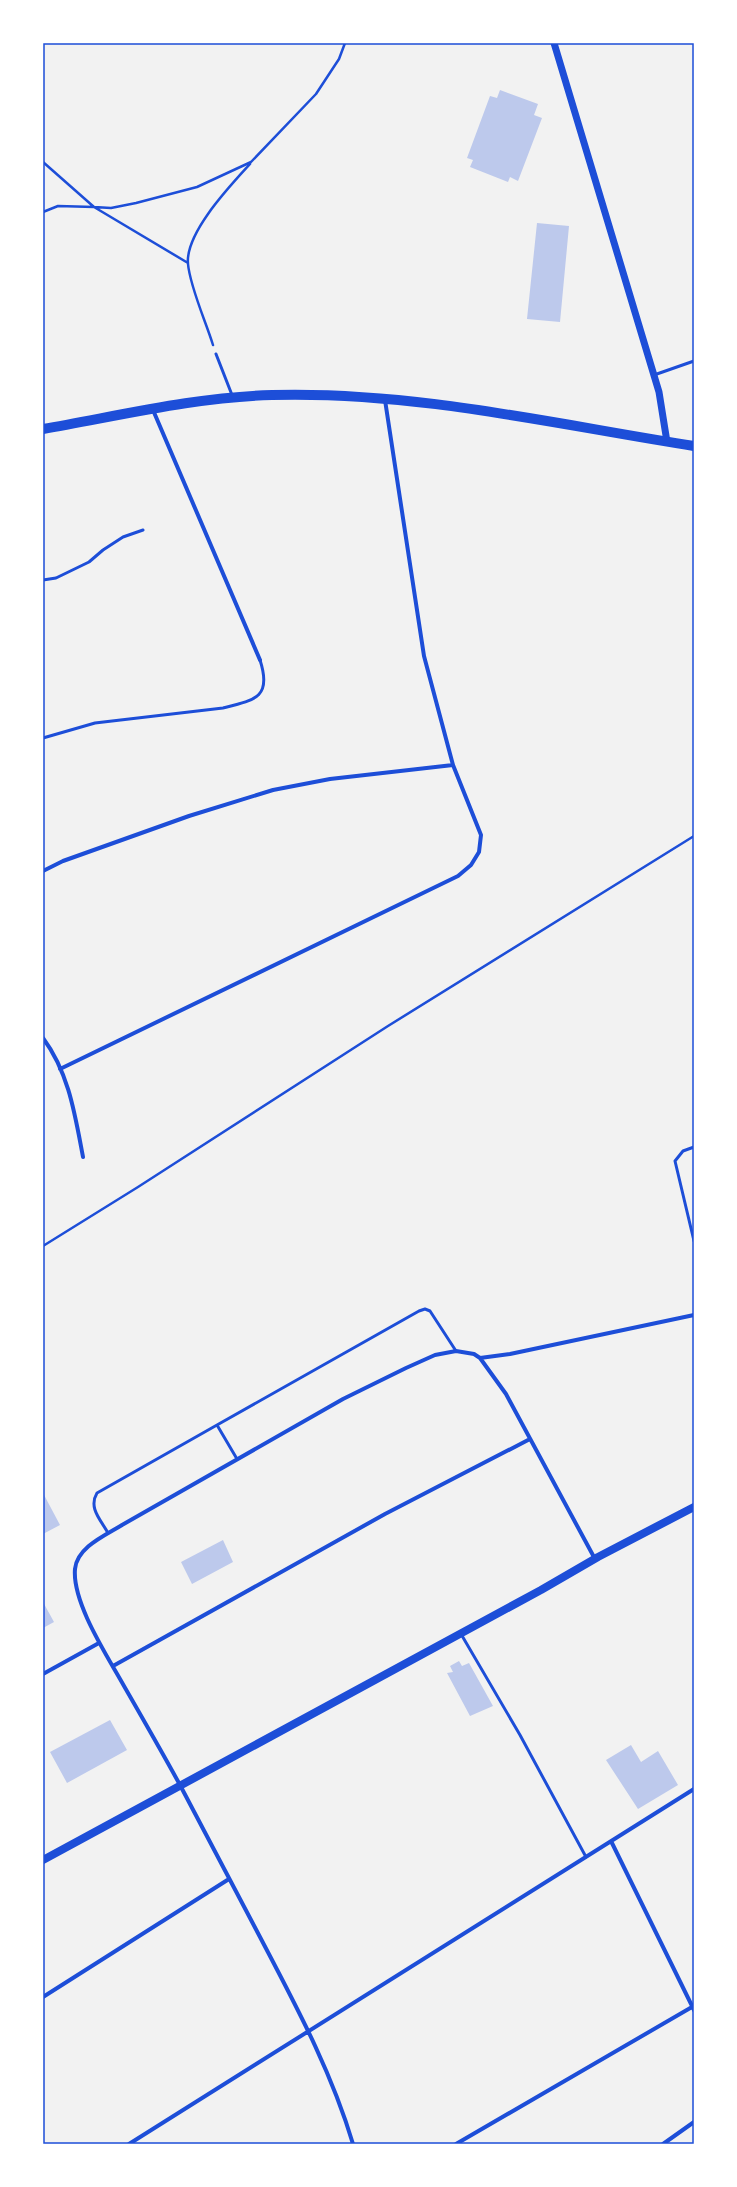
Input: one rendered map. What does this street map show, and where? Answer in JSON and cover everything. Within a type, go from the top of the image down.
[{"type":"main road","points":[[43,429],[233,398],[271,395],[384,398],[457,406],[694,446]]},
{"type":"main road","points":[[43,1860],[460,1632],[694,1507]]},
{"type":"street","points":[[554,43],[659,392],[667,442]]},
{"type":"street","points":[[60,1069],[458,876],[471,865],[479,852],[481,835],[453,766],[424,656],[384,398]]},
{"type":"street","points":[[153,410],[260,660]]},
{"type":"street","points":[[43,871],[63,861],[273,790],[330,779],[453,766]]},
{"type":"street","points":[[43,1038],[52,1050],[69,1090],[83,1157]]},
{"type":"street","points":[[480,1358],[554,1345],[694,1315]]},
{"type":"street","points":[[347,2144],[352,2142],[337,2096],[310,2032],[180,1785],[99,1643],[80,1601],[75,1568],[80,1556],[90,1545],[108,1533],[343,1399],[435,1355],[456,1351],[474,1354],[480,1358],[506,1394],[595,1559]]},
{"type":"street","points":[[113,1666],[385,1514],[530,1439]]},
{"type":"street","points":[[43,1674],[99,1643]]},
{"type":"street","points":[[129,2144],[310,2032],[694,1789]]},
{"type":"street","points":[[456,2144],[693,2008],[611,1841]]},
{"type":"street","points":[[43,1997],[229,1879]]},
{"type":"street","points":[[663,2144],[694,2122]]},
{"type":"lane","points":[[216,354],[233,398]]},
{"type":"lane","points":[[653,376],[694,361]]},
{"type":"lane","points":[[43,580],[56,578],[90,562],[103,550],[123,537],[143,530]]},
{"type":"lane","points":[[43,738],[95,723],[217,709],[240,704],[254,698],[264,687],[265,675],[260,660]]},
{"type":"lane","points":[[694,1146],[683,1151],[675,1161],[694,1242]]},
{"type":"lane","points":[[108,1533],[93,1507],[93,1499],[97,1493],[419,1311],[425,1309],[430,1310],[456,1351]]},
{"type":"lane","points":[[217,1425],[237,1459]]},
{"type":"lane","points":[[460,1632],[520,1735],[586,1857]]},
{"type":"path","points":[[216,354],[188,263],[189,249],[200,226],[231,184],[316,94],[339,59],[345,43]]},
{"type":"path","points":[[43,162],[94,207],[188,263]]},
{"type":"path","points":[[43,212],[58,206],[111,208],[136,203],[197,187],[251,162]]},
{"type":"path","points":[[43,1246],[145,1183],[388,1026],[694,836]]},
{"type":"building","points":[[500,90],[538,104],[534,115],[542,118],[518,181],[510,177],[508,182],[470,167],[473,160],[467,158],[490,96],[497,98]]},
{"type":"building","points":[[537,223],[569,226],[560,322],[527,319]]},
{"type":"building","points":[[43,1493],[60,1525],[43,1534]]},
{"type":"building","points":[[223,1540],[233,1562],[192,1584],[181,1562]]},
{"type":"building","points":[[43,1602],[54,1622],[43,1628]]},
{"type":"building","points":[[459,1661],[462,1666],[469,1663],[493,1706],[470,1716],[447,1673],[453,1672],[450,1666]]},
{"type":"building","points":[[110,1720],[127,1750],[67,1783],[50,1752]]},
{"type":"building","points":[[631,1745],[641,1762],[658,1751],[678,1785],[638,1809],[606,1760]]}]
